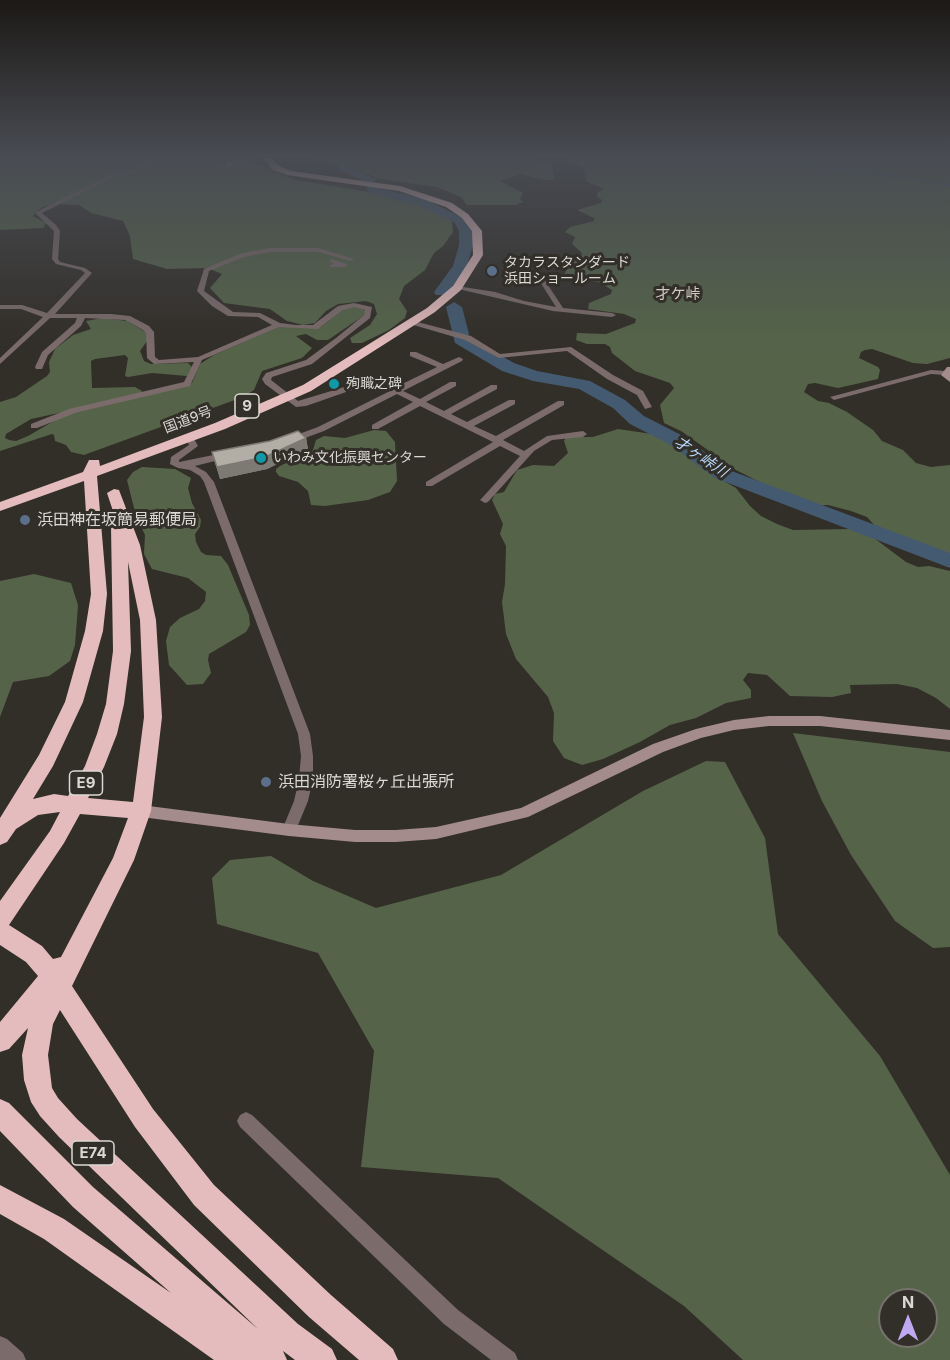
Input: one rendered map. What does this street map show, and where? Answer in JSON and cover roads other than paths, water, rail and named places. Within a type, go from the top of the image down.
[{"type":"highway","name":"国道9号","points":[[0,497],[48,479],[140,456],[189,437],[327,376],[413,322],[457,288],[467,276],[478,255],[477,231],[469,221]]},
{"type":"highway","name":"国道9号","points":[[0,507],[94,468],[110,457],[282,395]]},
{"type":"highway","points":[[113,488],[113,477],[119,469],[140,456]]},
{"type":"highway","points":[[0,1040],[13,1027],[68,956],[112,883],[153,717],[151,643],[142,584],[127,529],[108,474],[94,468],[93,519]]},
{"type":"highway","name":"E9","points":[[94,468],[122,626]]},
{"type":"highway","points":[[5,829],[51,750],[74,702],[94,631],[99,594],[97,549],[88,496],[83,490],[64,487],[34,494]]},
{"type":"highway","name":"E9","points":[[0,920],[57,837],[94,767],[115,704],[120,676],[122,626],[120,551],[113,488]]},
{"type":"highway","points":[[5,829],[27,811],[65,802],[131,810]]},
{"type":"highway","name":"E74","points":[[112,883],[41,1022],[35,1055],[40,1093],[49,1107],[105,1164],[287,1335],[321,1360]]},
{"type":"highway","points":[[0,932],[34,954],[57,983],[144,1118],[204,1195],[320,1306],[382,1360]]},
{"type":"highway","points":[[0,1112],[83,1197],[271,1360]]},
{"type":"highway","points":[[0,1199],[54,1229],[241,1360]]},
{"type":"street","points":[[0,362],[89,273],[83,269],[58,263],[55,255],[57,231],[48,221]]},
{"type":"street","points":[[351,258],[326,251],[293,249],[257,251],[226,260],[206,270],[200,291],[231,314],[261,315],[278,325],[296,327],[315,327],[341,308],[354,305],[369,309],[362,321],[309,362],[269,375],[266,380],[296,404],[303,404],[377,381],[524,454]]},
{"type":"street","points":[[326,251],[327,259],[345,265],[332,266]]},
{"type":"street","points":[[540,277],[561,310]]},
{"type":"street","points":[[457,288],[495,294],[522,303],[561,310],[612,315]]},
{"type":"street","points":[[0,307],[22,307],[48,315],[128,318],[142,324],[150,332],[151,358],[157,362],[199,359],[278,325]]},
{"type":"street","points":[[39,367],[45,354],[78,324],[82,316]]},
{"type":"street","points":[[413,322],[468,339],[499,356],[568,349],[610,377],[634,388],[640,393],[648,407]]},
{"type":"street","points":[[413,354],[443,367]]},
{"type":"street","points":[[34,426],[72,411],[187,384],[199,359]]},
{"type":"street","points":[[280,444],[321,429],[459,359]]},
{"type":"street","points":[[834,397],[931,372],[949,374]]},
{"type":"street","points":[[375,427],[453,384]]},
{"type":"street","points":[[443,415],[494,387]]},
{"type":"street","points":[[467,426],[512,402]]},
{"type":"street","points":[[429,484],[561,403]]},
{"type":"street","points":[[485,500],[524,454],[550,438],[583,434]]},
{"type":"street","points":[[189,437],[195,446],[179,455],[173,462],[204,474],[209,482],[304,734],[307,756],[306,779],[302,801],[289,830]]},
{"type":"street","points":[[181,466],[242,452]]},
{"type":"street","points":[[131,810],[355,836],[436,833],[486,823],[533,809],[658,748],[734,724],[820,721],[950,735]]},
{"type":"street","points":[[246,1121],[451,1317],[508,1360]]},
{"type":"street","points":[[0,1346],[16,1360]]},
{"type":"waterway","name":"才ヶ峠川","points":[[441,292],[460,266],[466,245],[466,231],[460,221]]},
{"type":"waterway","name":"才ヶ峠川","points":[[454,307],[461,334]]},
{"type":"waterway","name":"才ヶ峠川","points":[[461,340],[508,367],[533,376],[584,385],[619,404],[637,420],[676,440],[722,474],[950,561]]},
{"type":"place","name":"タカラスタンダード 浜田ショールーム","points":[[492,271]]},
{"type":"place","name":"殉職之碑","points":[[334,384]]},
{"type":"place","name":"いわみ文化振興センター","points":[[261,458]]},
{"type":"place","name":"浜田神在坂簡易郵便局","points":[[25,520]]},
{"type":"place","name":"浜田消防署桜ヶ丘出張所","points":[[266,782]]},
{"type":"district","name":"才ケ峠","points":[[678,294]]}]
